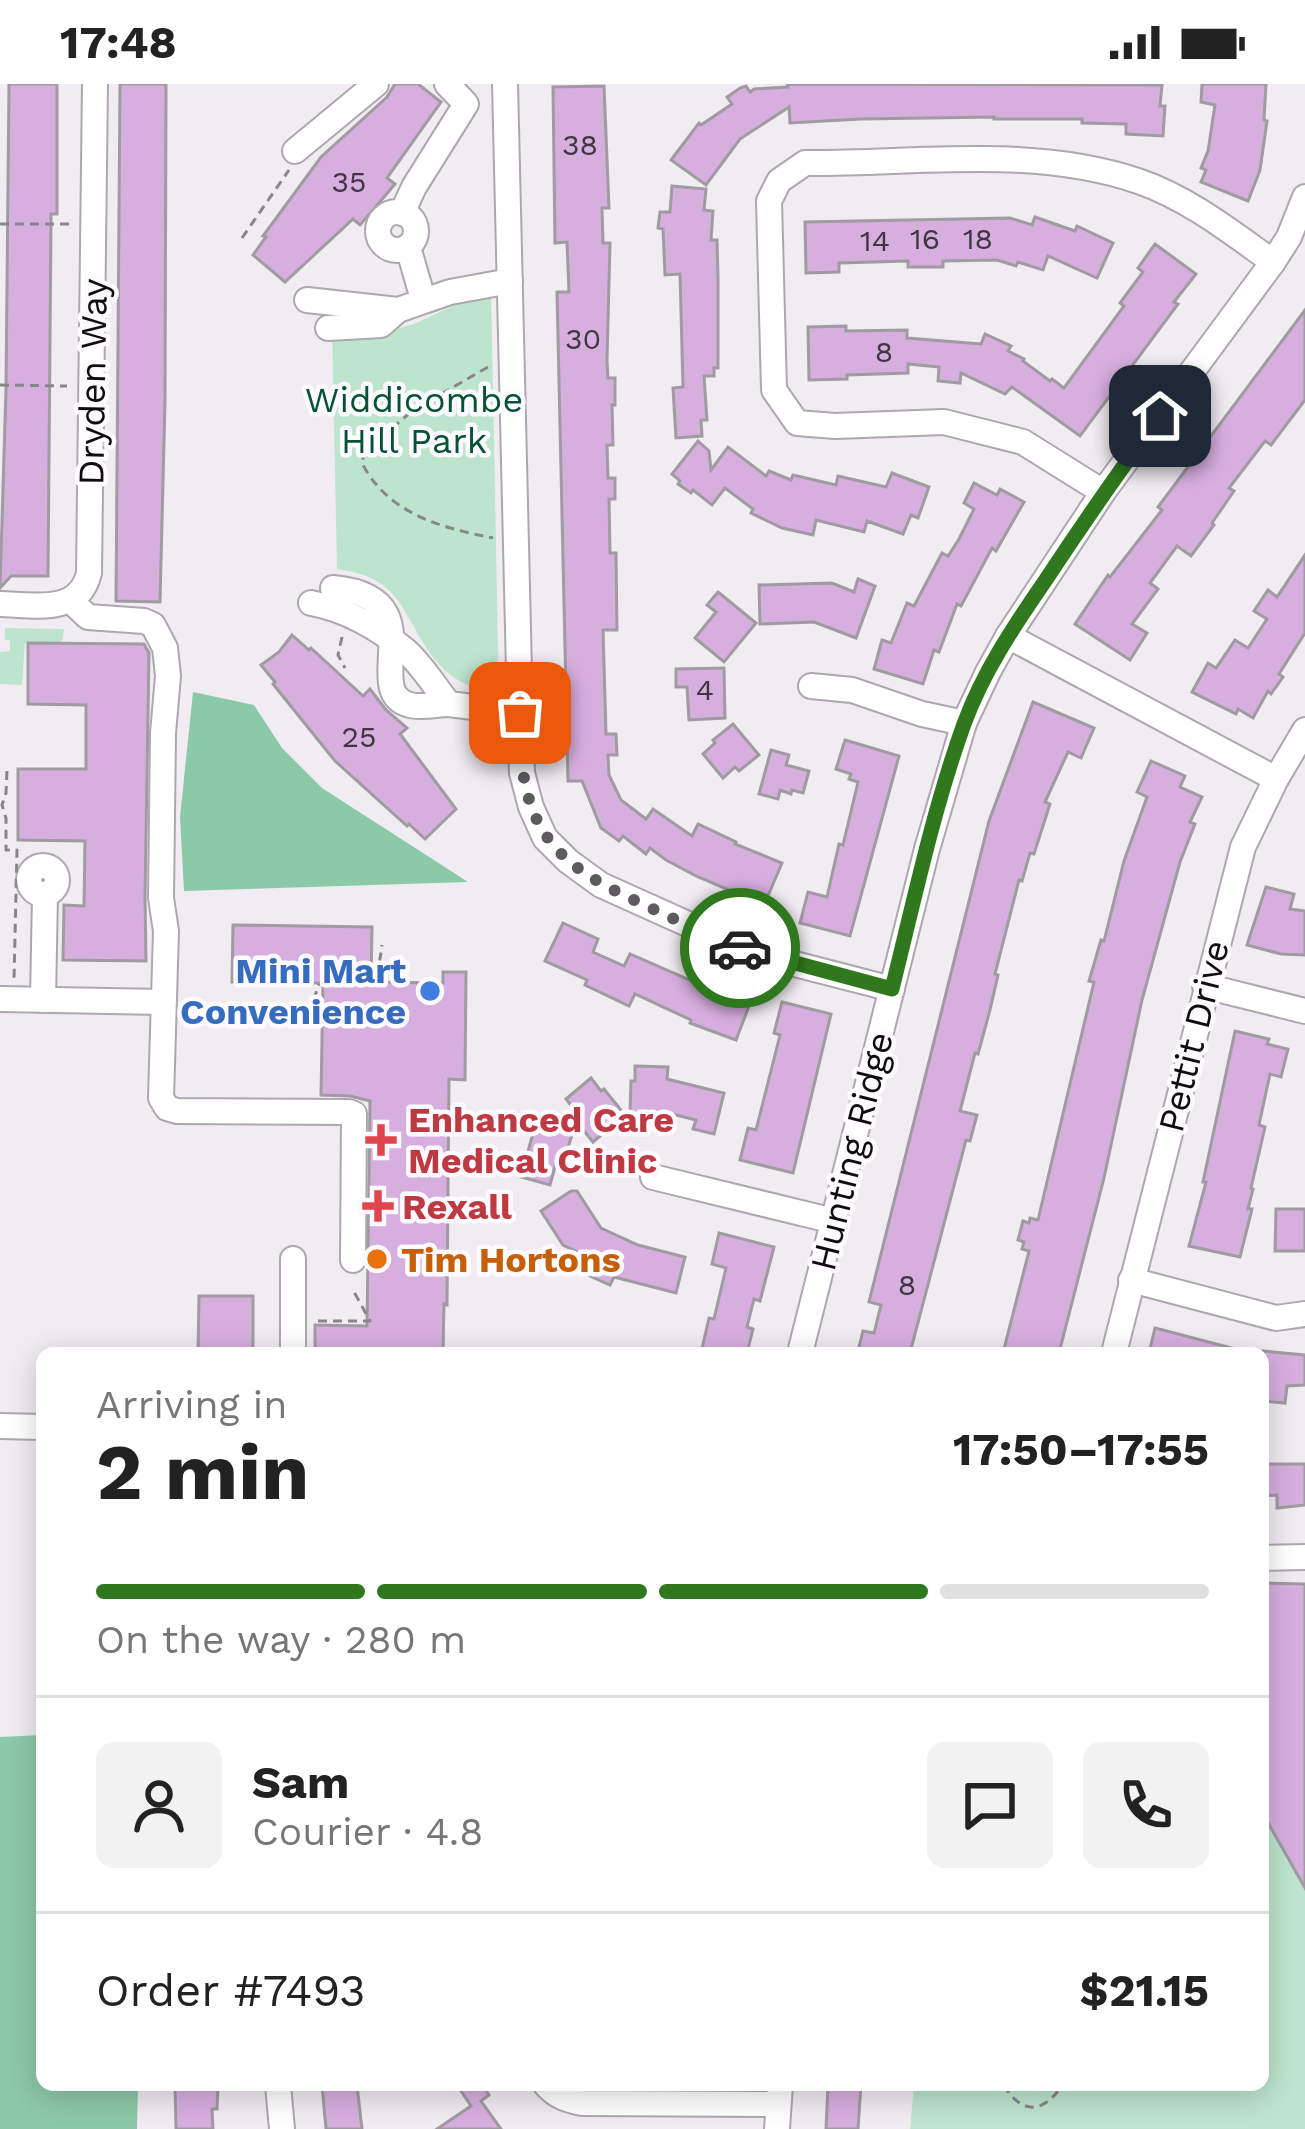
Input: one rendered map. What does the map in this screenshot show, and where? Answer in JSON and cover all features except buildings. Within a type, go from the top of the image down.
[{"type":"street","name":"Dryden Way","points":[[71,601],[83,589],[89,573],[95,84]]},
{"type":"street","points":[[295,151],[376,84]]},
{"type":"street","points":[[423,299],[408,247],[388,248],[378,231],[388,214],[401,213],[466,104],[447,84]]},
{"type":"street","points":[[505,84],[522,773],[531,807],[545,838],[601,885],[752,953],[892,989]]},
{"type":"street","points":[[1103,492],[1023,442],[944,422],[797,423],[774,390],[769,201],[779,181],[805,163],[1010,160],[1090,166],[1142,182],[1199,210],[1273,262]]},
{"type":"street","name":"Hunting Ridge","points":[[802,1347],[927,849],[964,723],[1008,636],[1103,492],[1273,262],[1305,197]]},
{"type":"street","points":[[328,328],[381,326],[398,310],[423,299],[510,281]]},
{"type":"street","points":[[307,300],[398,310]]},
{"type":"street","points":[[333,588],[381,603],[389,619],[390,680],[396,695],[408,705],[449,704],[520,713]]},
{"type":"street","points":[[0,604],[71,601],[88,617],[153,625],[166,648],[161,1098],[167,1108],[177,1111],[354,1114],[353,1260]]},
{"type":"street","points":[[311,603],[350,615],[409,653],[449,704]]},
{"type":"street","points":[[1008,636],[1276,779]]},
{"type":"street","points":[[811,686],[853,690],[964,723]]},
{"type":"street","name":"Pettit Drive","points":[[1115,1347],[1243,847],[1305,730]]},
{"type":"street","points":[[43,1000],[45,894]]},
{"type":"street","points":[[1205,986],[1305,1011]]},
{"type":"street","points":[[7,990],[43,1000],[162,1002]]},
{"type":"street","points":[[653,1177],[834,1221]]},
{"type":"street","points":[[293,1259],[293,1347]]},
{"type":"street","points":[[1131,1280],[1276,1318],[1305,1315]]},
{"type":"street","points":[[0,1426],[36,1427]]},
{"type":"street","points":[[1269,1558],[1305,1557]]},
{"type":"street","points":[[279,2091],[282,2129]]},
{"type":"street","points":[[552,2091],[582,2103],[778,2106]]},
{"type":"path","points":[[242,238],[288,172],[295,151]]},
{"type":"path","points":[[0,224],[94,224]]},
{"type":"path","points":[[491,365],[374,439],[363,465],[404,510],[495,538]]},
{"type":"path","points":[[0,385],[92,386]]},
{"type":"path","points":[[345,668],[338,655],[350,615]]},
{"type":"path","points":[[7,770],[1,805],[6,850],[17,850],[7,990]]},
{"type":"path","points":[[374,975],[382,945]]},
{"type":"path","points":[[309,1014],[319,983]]},
{"type":"path","points":[[313,1320],[370,1321],[353,1290]]},
{"type":"path","points":[[1008,2091],[1027,2107],[1048,2103],[1057,2091]]},
{"type":"green space","name":"Widdicombe Hill Park","points":[[491,288],[499,694],[467,685],[444,670],[386,588],[366,576],[337,569],[332,331],[392,330]]},
{"type":"green space","points":[[5,628],[64,629],[62,642],[25,643],[22,685],[0,684],[0,652],[10,651]]},
{"type":"green space","points":[[193,692],[254,705],[282,748],[322,788],[468,882],[184,891],[180,817]]},
{"type":"green space","points":[[36,1735],[36,2091],[138,2091],[137,2129],[0,2129],[0,1737]]},
{"type":"green space","points":[[1269,1825],[1305,1888],[1305,2129],[910,2129],[913,2091],[1269,2091]]},
{"type":"way so far","points":[[520,713],[522,773],[545,838],[601,885],[740,948]]},
{"type":"place","name":"Mini Mart Convenience","points":[[430,991]]},
{"type":"place","name":"Enhanced Care Medical Clinic","points":[[381,1140]]},
{"type":"place","name":"Rexall","points":[[378,1206]]},
{"type":"place","name":"Tim Hortons","points":[[377,1259]]},
{"type":"route","points":[[740,948],[892,989],[964,723],[1008,636],[1103,492],[1160,416]]}]
